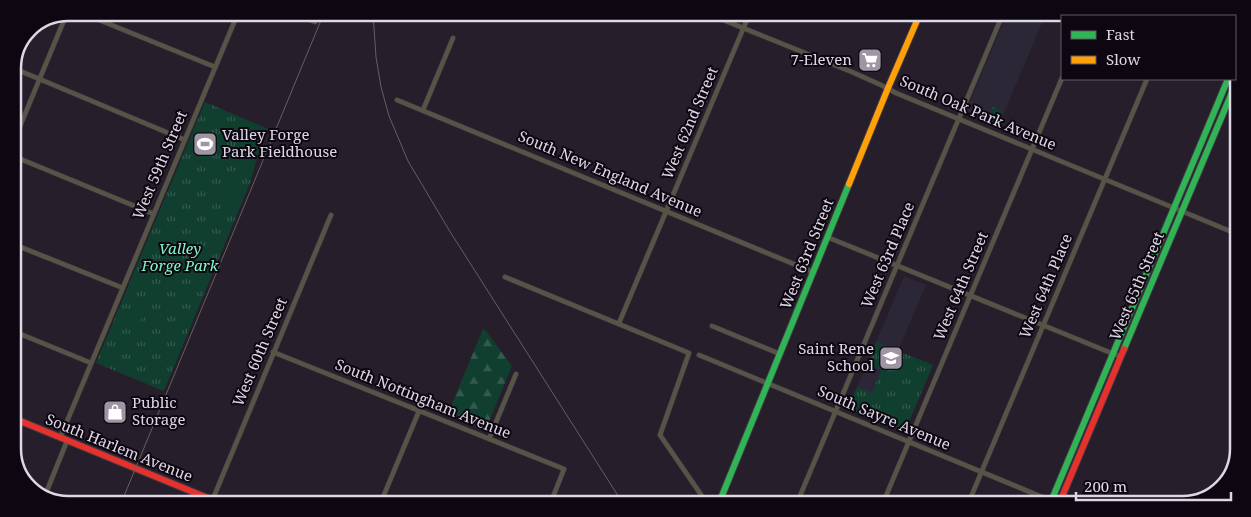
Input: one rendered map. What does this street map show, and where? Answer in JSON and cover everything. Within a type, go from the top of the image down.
[{"type":"street","points":[[104,21],[215,67]]},
{"type":"street","name":"West 59th Street","points":[[60,438],[235,21]]},
{"type":"street","name":"South Oak Park Avenue","points":[[726,21],[1230,231]]},
{"type":"street","name":"West 62nd Street","points":[[619,323],[746,21]]},
{"type":"street","name":"West 63rd Street","points":[[723,496],[915,21]]},
{"type":"street","name":"West 63rd Place","points":[[799,496],[1000,21]]},
{"type":"street","points":[[21,123],[63,22]]},
{"type":"street","points":[[423,110],[453,38]]},
{"type":"street","points":[[21,71],[185,140]]},
{"type":"street","name":"West 64th Street","points":[[886,496],[1061,80]]},
{"type":"street","name":"West 64th Place","points":[[971,496],[1146,80]]},
{"type":"street","name":"West 65th Street","points":[[1054,496],[1228,80]]},
{"type":"street","name":"West 65th Street","points":[[1062,496],[1230,97]]},
{"type":"street","name":"South New England Avenue","points":[[397,100],[813,272]]},
{"type":"street","points":[[21,159],[154,214]]},
{"type":"street","name":"West 60th Street","points":[[215,496],[330,215]]},
{"type":"street","points":[[828,237],[1121,357]]},
{"type":"street","points":[[21,247],[123,288]]},
{"type":"street","points":[[505,276],[690,353],[660,435],[702,496]]},
{"type":"street","points":[[712,326],[780,354]]},
{"type":"street","points":[[21,334],[91,363]]},
{"type":"street","name":"South Nottingham Avenue","points":[[273,352],[564,469],[553,496]]},
{"type":"street","name":"South Sayre Avenue","points":[[699,355],[1037,496]]},
{"type":"street","points":[[489,439],[516,374]]},
{"type":"street","points":[[383,496],[418,411]]},
{"type":"street","name":"South Harlem Avenue","points":[[21,421],[201,496]]},
{"type":"street","points":[[47,490],[67,441]]},
{"type":"shaded area","points":[[1004,21],[1043,21],[998,127],[965,113]]},
{"type":"shaded area","name":"Saint Rene School","points":[[904,276],[926,285],[898,351],[933,365],[905,431],[848,408]]},
{"type":"green space","name":"Valley Forge Park","points":[[205,102],[268,129],[260,148],[250,183],[164,391],[96,363]]},
{"type":"green space","points":[[992,107],[1003,112],[997,127],[988,123],[987,120]]},
{"type":"green space","points":[[228,179],[241,184],[234,200],[221,194]]},
{"type":"green space","points":[[133,305],[145,310],[138,327],[126,322]]},
{"type":"green space","points":[[483,329],[512,366],[484,430],[450,415],[449,411]]},
{"type":"green space","name":"Saint Rene School","points":[[876,342],[933,365],[905,431],[848,408],[857,387],[872,393],[881,370],[867,364]]},
{"type":"railway","points":[[124,496],[321,21]]},
{"type":"railway","points":[[373,21],[376,57],[381,87],[389,116],[408,161],[449,230],[618,496]]},
{"type":"traffic: fast","points":[[1053,496],[1228,80]]},
{"type":"traffic: fast","points":[[1124,349],[1230,97]]},
{"type":"traffic: fast","points":[[722,496],[849,184]]},
{"type":"traffic: slow","points":[[849,184],[917,21]]},
{"type":"traffic: jam","points":[[1062,496],[1124,349]]},
{"type":"traffic: jam","points":[[21,421],[203,496]]},
{"type":"place","name":"7-Eleven","points":[[870,60]]},
{"type":"place","name":"Valley Forge Park Fieldhouse","points":[[205,144]]},
{"type":"place","name":"Saint Rene School","points":[[891,358]]},
{"type":"place","name":"Public Storage","points":[[115,412]]}]
